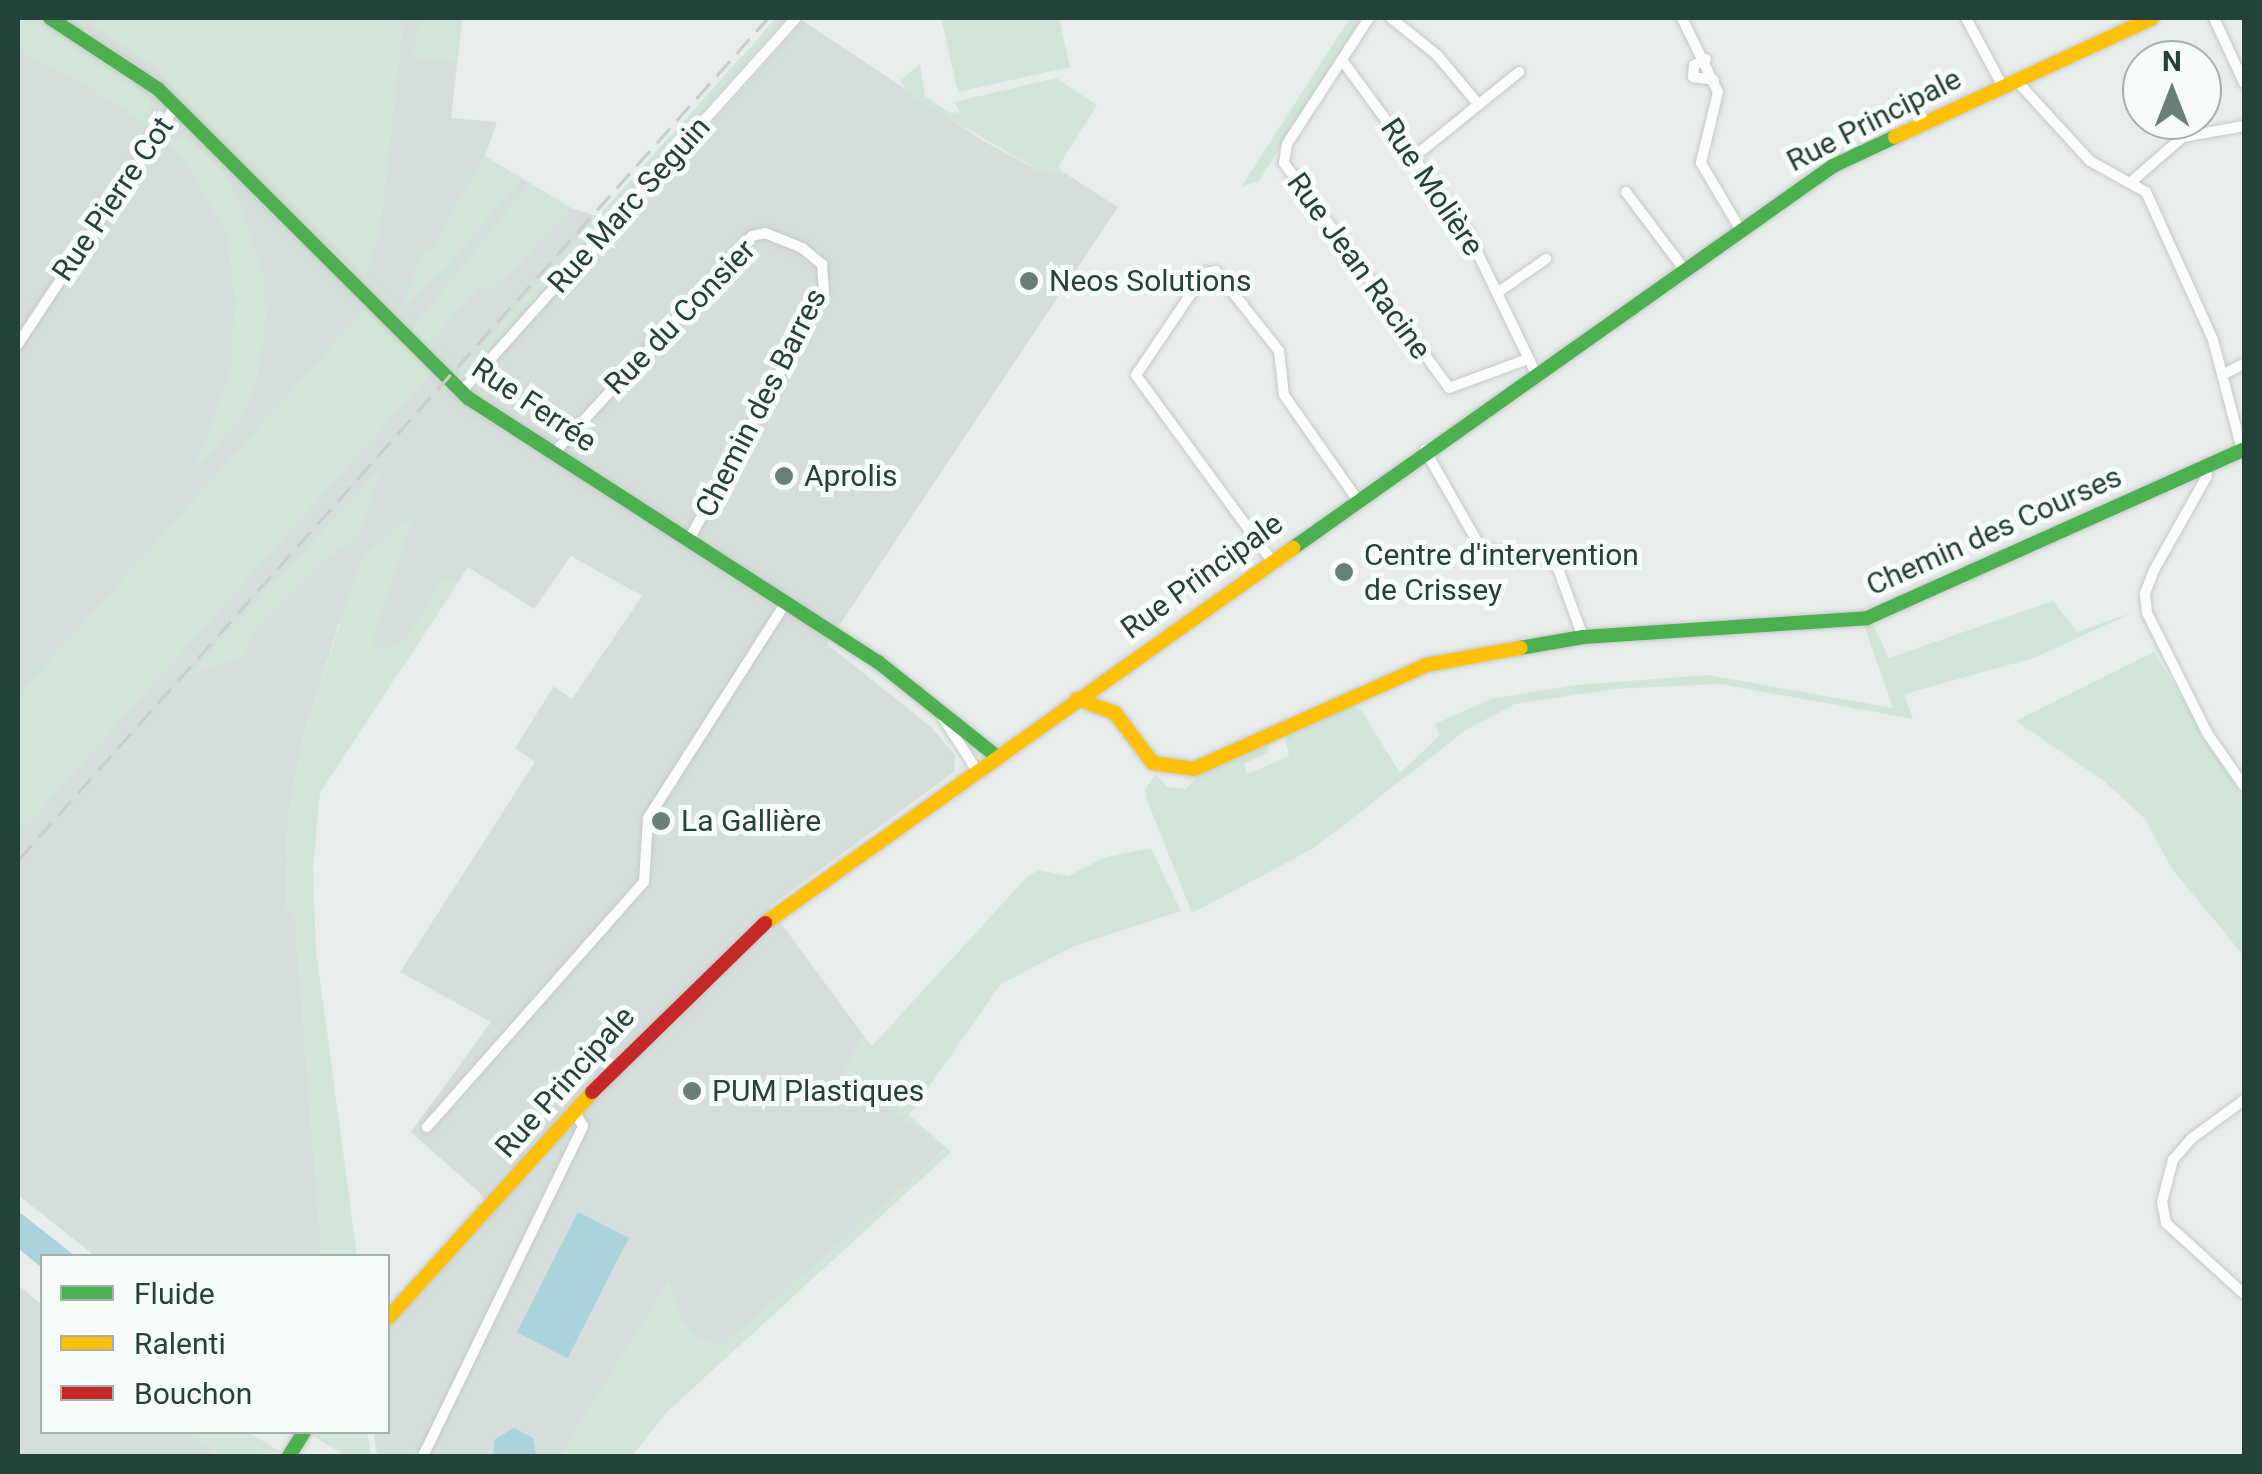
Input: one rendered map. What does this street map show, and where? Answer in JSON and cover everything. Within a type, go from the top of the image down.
[{"type":"street","name":"Rue Ferrée","points":[[50,18],[106,50],[176,105],[461,392],[786,602],[995,755]]},
{"type":"street","name":"Rue Marc Seguin","points":[[461,392],[796,18]]},
{"type":"street","name":"Rue Jean Racine","points":[[1369,18],[1287,144],[1284,163],[1449,388],[1528,358]]},
{"type":"street","points":[[1391,18],[1437,55],[1478,105]]},
{"type":"street","points":[[1682,18],[1706,59],[1718,105],[1701,163],[1740,229]]},
{"type":"street","points":[[1966,18],[2009,82],[2090,161],[2131,182],[2156,210],[2224,374],[2244,450]]},
{"type":"street","name":"Rue Principale","points":[[390,1316],[574,1112],[726,952],[1356,498],[1833,166],[2152,18]]},
{"type":"street","points":[[2214,18],[2244,83]]},
{"type":"street","points":[[1706,59],[1694,65],[1693,77],[1714,80]]},
{"type":"street","name":"Rue Molière","points":[[1342,60],[1467,231],[1536,374]]},
{"type":"street","points":[[1415,156],[1519,72]]},
{"type":"street","name":"Rue Pierre Cot","points":[[18,344],[176,105]]},
{"type":"street","points":[[2131,182],[2183,137],[2244,126]]},
{"type":"street","points":[[1626,192],[1684,269]]},
{"type":"street","name":"Rue du Consier","points":[[553,454],[752,236],[781,238],[822,264]]},
{"type":"street","points":[[1498,293],[1546,259]]},
{"type":"street","name":"Chemin des Barres","points":[[689,540],[816,312],[824,292],[822,264]]},
{"type":"street","points":[[1272,561],[1138,380],[1137,369],[1204,272],[1216,271],[1279,351],[1284,395],[1356,498]]},
{"type":"street","points":[[2224,374],[2244,364]]},
{"type":"street","points":[[1425,450],[1482,550],[1540,555],[1556,563],[1584,637]]},
{"type":"street","name":"Chemin des Courses","points":[[1076,698],[1115,713],[1148,758],[1169,770],[1194,769],[1426,665],[1584,637],[1867,618],[2244,450]]},
{"type":"street","points":[[2205,466],[2207,476],[2145,594],[2158,644],[2244,786]]},
{"type":"street","points":[[428,1128],[644,882],[648,818],[786,602]]},
{"type":"street","name":"Rue Ferrée","points":[[937,709],[976,769]]},
{"type":"street","points":[[2244,1100],[2190,1139],[2173,1160],[2162,1202],[2166,1223],[2244,1294]]},
{"type":"street","points":[[423,1456],[583,1126],[574,1112]]},
{"type":"street","points":[[290,1456],[303,1434]]},
{"type":"shaded area","points":[[18,18],[462,18],[451,118],[497,122],[485,156],[571,208],[622,224],[803,21],[982,140],[1042,172],[1066,174],[1118,207],[827,644],[931,727],[955,755],[954,772],[769,907],[864,1036],[844,1073],[945,1149],[618,1456],[377,1456],[374,1434],[390,1434],[390,1327],[491,1215],[483,1196],[411,1132],[491,1022],[400,972],[535,762],[515,748],[554,686],[572,699],[642,596],[571,556],[534,609],[468,567],[403,667],[339,623],[303,738],[288,817],[286,908],[295,915],[322,1254],[92,1254],[18,1195]]},
{"type":"shaded area","points":[[18,1285],[40,1303],[40,1434],[190,1434],[219,1456],[18,1456]]},
{"type":"green space","points":[[18,18],[38,22],[130,79],[150,99],[149,125],[74,78],[18,52]]},
{"type":"green space","points":[[83,18],[404,18],[380,230],[365,275],[152,65]]},
{"type":"green space","points":[[419,18],[462,18],[458,62],[414,57]]},
{"type":"green space","points":[[776,18],[786,18],[463,381],[455,376]]},
{"type":"green space","points":[[941,18],[1059,18],[1070,67],[958,92]]},
{"type":"green space","points":[[1350,18],[1361,18],[1259,181],[1241,187]]},
{"type":"green space","points":[[920,64],[925,96],[950,113],[960,112],[954,102],[1056,78],[1097,105],[1058,167],[1066,174],[1042,172],[912,97],[900,81]]},
{"type":"green space","points":[[188,138],[221,168],[238,200],[263,277],[266,316],[257,381],[243,417],[194,470],[231,371],[235,301],[227,234],[188,166],[163,139]]},
{"type":"green space","points":[[484,156],[522,178],[445,269],[402,307],[424,249],[431,251]]},
{"type":"green space","points":[[530,183],[571,208],[510,273],[489,290],[479,287],[426,346],[412,329]]},
{"type":"green space","points":[[365,309],[430,374],[18,835],[18,696]]},
{"type":"green space","points":[[380,469],[360,533],[316,567],[257,628],[243,657],[189,675]]},
{"type":"green space","points":[[413,515],[372,644],[386,650],[406,640],[442,581],[458,582],[320,793],[313,868],[316,950],[357,1254],[322,1254],[295,916],[286,909],[288,817],[303,738],[356,573],[366,554]]},
{"type":"green space","points":[[2053,601],[2077,632],[2134,612],[2034,658],[1904,694],[1913,719],[1720,684],[1614,689],[1515,704],[1466,730],[1314,848],[1192,913],[1147,800],[1145,789],[1156,774],[1167,787],[1186,789],[1198,776],[1269,744],[1268,753],[1244,764],[1247,774],[1289,756],[1284,734],[1349,705],[1361,710],[1400,773],[1440,735],[1435,724],[1491,699],[1576,685],[1708,675],[1893,708],[1864,625],[1872,622],[1889,658]]},
{"type":"green space","points":[[2154,652],[2244,799],[2244,956],[2172,869],[2145,819],[2104,781],[2016,721]]},
{"type":"green space","points":[[1151,848],[1181,911],[1072,947],[1001,984],[909,1115],[951,1152],[667,1412],[632,1456],[559,1456],[669,1280],[681,1319],[698,1338],[722,1346],[945,1150],[844,1073],[864,1036],[872,1046],[1027,877],[1039,870],[1068,876],[1106,857]]},
{"type":"green space","points":[[190,1434],[251,1434],[281,1452],[219,1456]]},
{"type":"green space","points":[[310,1434],[367,1434],[371,1456],[346,1456]]},
{"type":"water","points":[[18,1211],[72,1254],[40,1254],[40,1266],[18,1248]]},
{"type":"water","points":[[578,1212],[629,1238],[567,1358],[517,1332]]},
{"type":"water","points":[[514,1428],[533,1438],[536,1456],[493,1456],[495,1439]]},
{"type":"railway","points":[[18,860],[768,18]]},
{"type":"traffic: fast","points":[[50,18],[158,89],[468,398],[878,662],[995,755]]},
{"type":"traffic: fast","points":[[1293,548],[1833,166],[1895,137]]},
{"type":"traffic: fast","points":[[1520,648],[1583,637],[1867,618],[2244,449]]},
{"type":"traffic: fast","points":[[289,1456],[303,1434]]},
{"type":"traffic: slow","points":[[1895,137],[2152,18]]},
{"type":"traffic: slow","points":[[765,923],[1293,548]]},
{"type":"traffic: slow","points":[[1077,699],[1115,713],[1153,763],[1194,769],[1426,665],[1520,648]]},
{"type":"traffic: slow","points":[[390,1316],[592,1092]]},
{"type":"traffic: jam","points":[[592,1092],[765,923]]},
{"type":"place","name":"Neos Solutions","points":[[1029,281]]},
{"type":"place","name":"Aprolis","points":[[784,476]]},
{"type":"place","name":"Centre d'intervention de Crissey","points":[[1344,572]]},
{"type":"place","name":"La Gallière","points":[[661,821]]},
{"type":"place","name":"PUM Plastiques","points":[[692,1091]]}]
